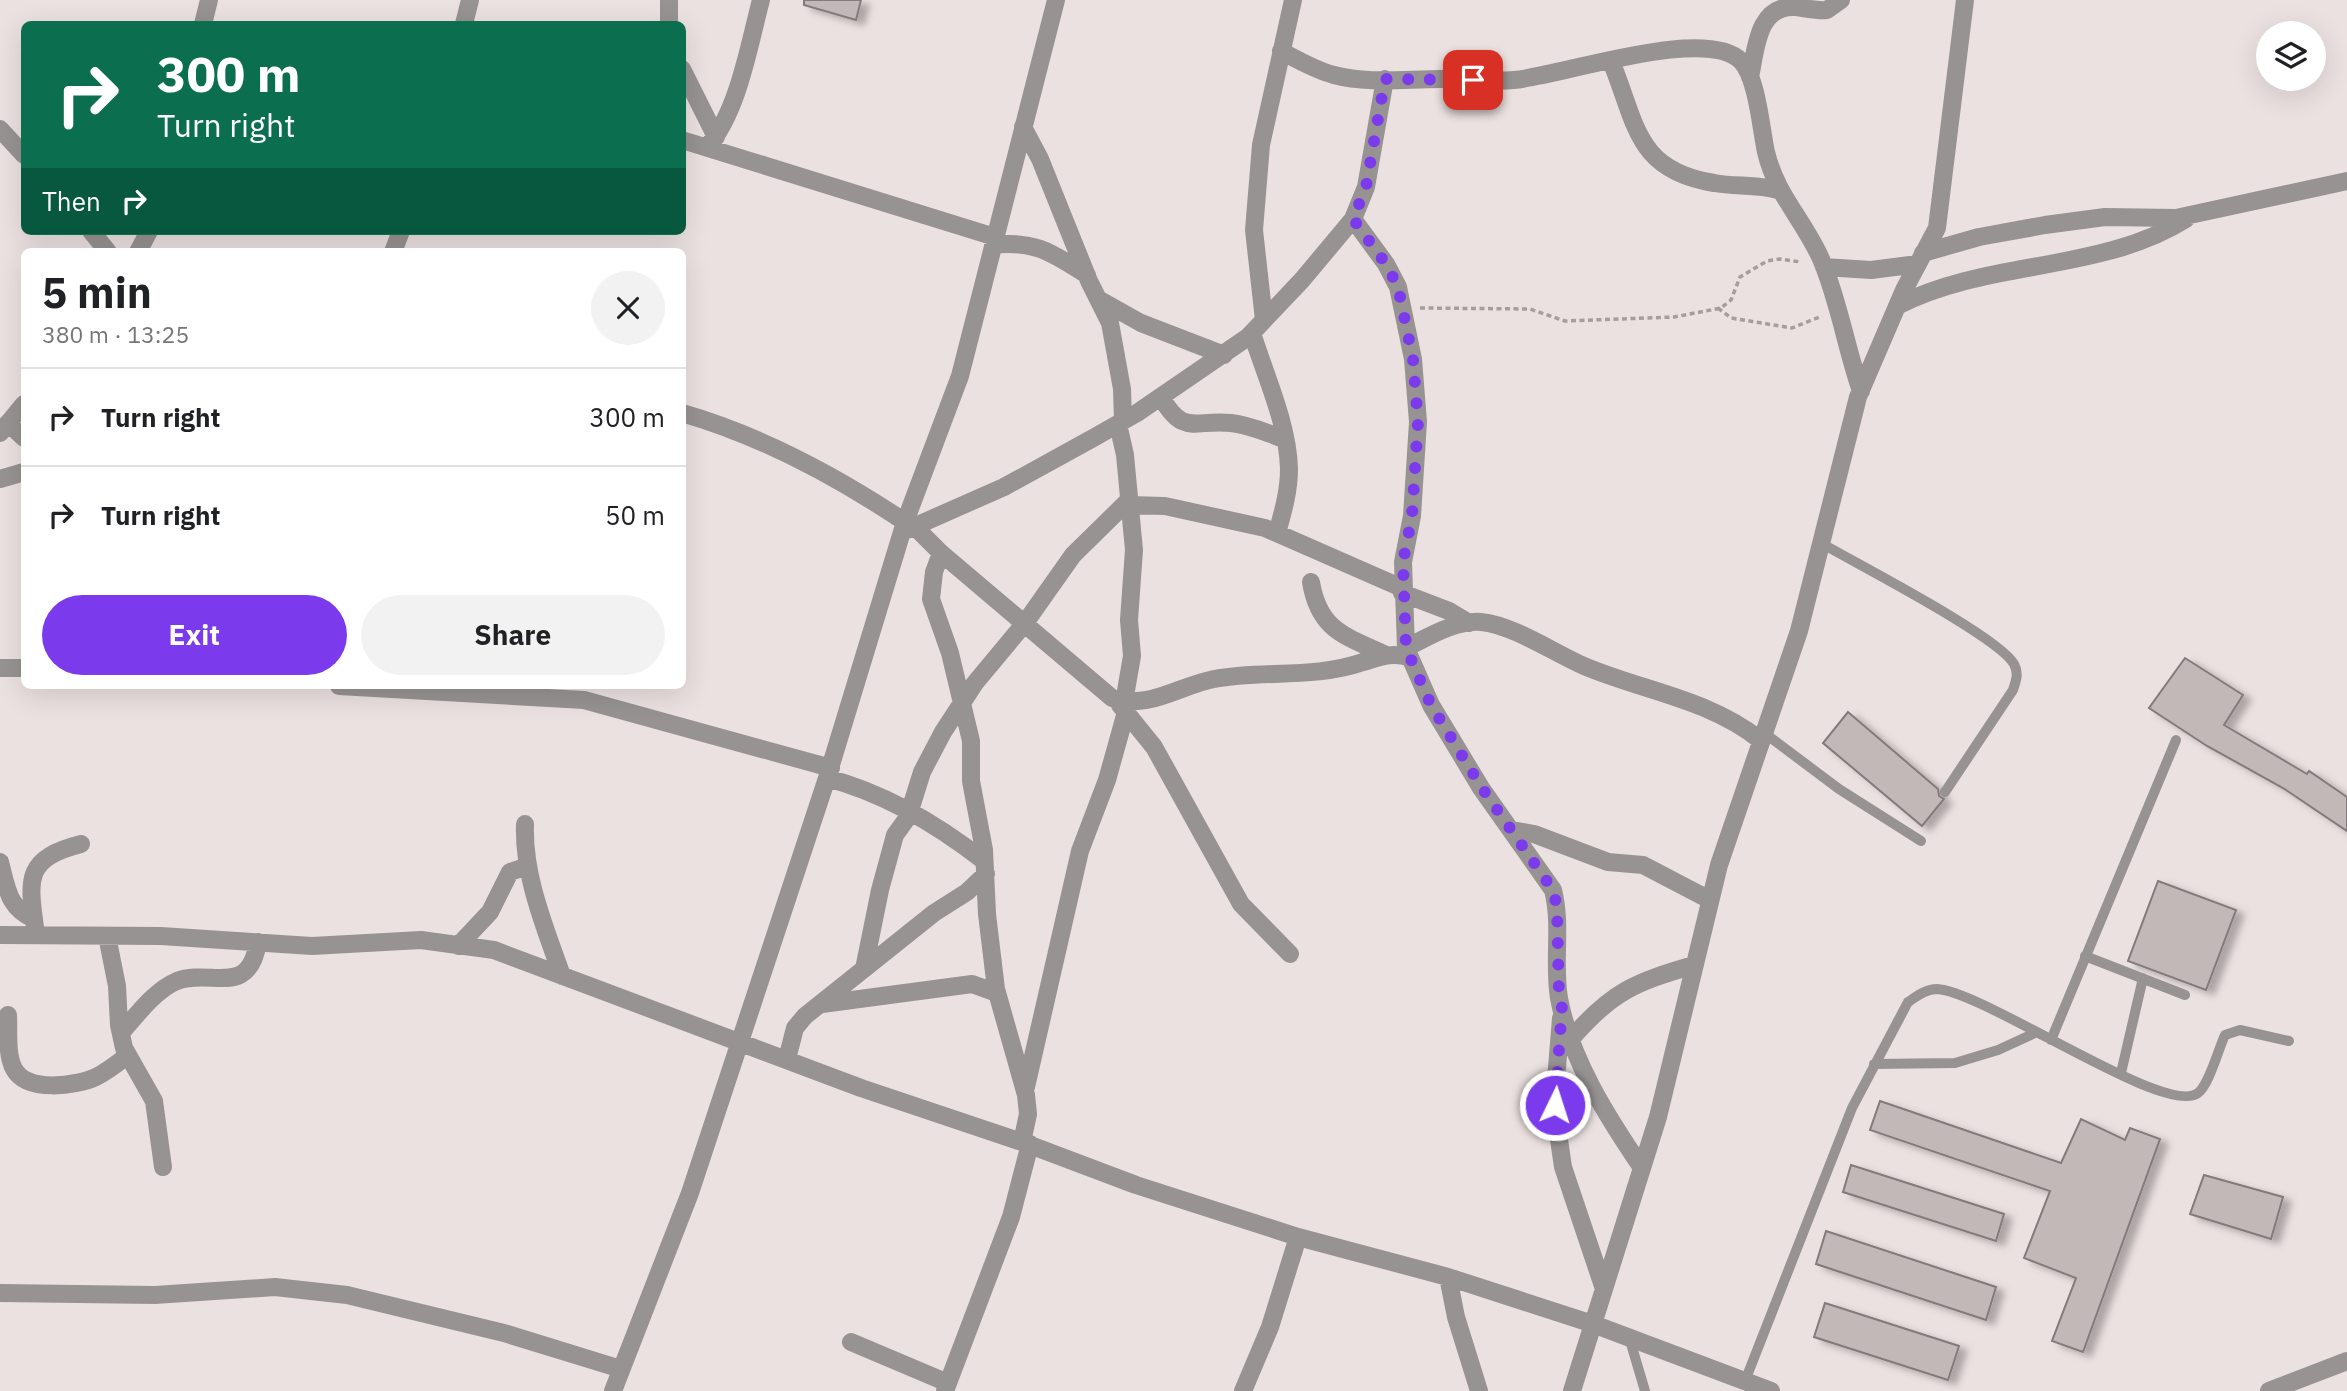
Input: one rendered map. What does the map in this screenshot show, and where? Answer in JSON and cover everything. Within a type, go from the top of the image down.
[{"type":"street","points":[[204,21],[209,0]]},
{"type":"street","points":[[465,21],[470,0]]},
{"type":"street","points":[[669,0],[669,21]]},
{"type":"street","points":[[712,142],[732,107],[761,0]]},
{"type":"street","points":[[613,1391],[690,1193],[907,527],[960,376],[1056,0]]},
{"type":"street","points":[[1277,533],[1286,501],[1289,468],[1258,326],[1254,230],[1261,145],[1293,0]]},
{"type":"street","points":[[1750,77],[1763,21],[1773,13],[1794,7],[1827,10],[1840,0]]},
{"type":"street","points":[[1572,1391],[1658,1117],[1710,900],[1761,736],[1798,631],[1861,391],[1897,306],[1937,228],[1965,0]]},
{"type":"street","points":[[1281,51],[1335,75],[1385,79],[1513,80],[1564,73],[1647,51],[1716,50],[1741,61],[1750,77],[1767,156],[1778,190],[1811,240],[1824,266],[1861,391]]},
{"type":"street","points":[[1611,61],[1644,146],[1656,161],[1667,169],[1713,183],[1778,190]]},
{"type":"street","points":[[686,79],[712,142]]},
{"type":"street","points":[[907,527],[1004,487],[1121,422],[1224,355],[1258,326],[1302,281],[1353,219],[1366,187],[1385,79]]},
{"type":"street","points":[[1023,127],[1040,159],[1087,275],[1110,323],[1117,355],[1135,572],[1129,620],[1132,656],[1107,780],[1080,851],[1026,1090]]},
{"type":"street","points":[[0,129],[21,152]]},
{"type":"street","points":[[686,139],[712,142],[994,241],[1040,247],[1087,275]]},
{"type":"street","points":[[1824,266],[1871,270],[1921,258],[1979,237],[2105,217],[2176,218],[2347,181]]},
{"type":"street","points":[[1897,306],[1925,292],[1953,283],[2153,239],[2196,213]]},
{"type":"street","points":[[1353,219],[1386,264],[1398,287],[1413,359],[1418,422],[1413,502],[1403,562],[1402,590],[1408,653],[1431,705],[1482,788],[1553,890],[1557,907],[1559,996],[1571,1039],[1614,1127],[1642,1168]]},
{"type":"street","points":[[1099,299],[1141,323],[1224,355]]},
{"type":"street","points":[[1161,397],[1170,412],[1186,424],[1230,423],[1257,428],[1284,439]]},
{"type":"street","points":[[21,408],[4,428],[21,436]]},
{"type":"street","points":[[686,414],[723,425],[842,480],[941,553],[1122,705],[1154,747],[1241,904],[1290,954]]},
{"type":"street","points":[[0,480],[21,473]]},
{"type":"street","points":[[864,969],[885,867],[894,850],[895,835],[909,813],[922,772],[961,703],[1025,623],[1073,555],[1129,503],[1165,506],[1277,533],[1449,611],[1469,623]]},
{"type":"street","points":[[851,1342],[946,1387],[1011,1217],[1026,1143],[1026,1090],[997,993],[987,915],[985,867],[971,781],[971,741],[950,653],[931,598],[934,572],[941,553]]},
{"type":"street","points":[[1311,582],[1320,615],[1330,626],[1346,637],[1386,655]]},
{"type":"street","points":[[1122,705],[1149,701],[1215,679],[1339,668],[1386,655],[1408,653],[1439,632],[1481,622],[1505,629],[1594,670],[1716,711],[1761,736]]},
{"type":"street","points":[[0,668],[21,668]]},
{"type":"street","points":[[450,689],[519,691],[584,699],[829,773],[957,839],[985,867]]},
{"type":"street","points":[[525,824],[528,866],[562,976]]},
{"type":"street","points":[[1512,830],[1534,834],[1608,862],[1643,865],[1710,900]]},
{"type":"street","points":[[35,927],[34,879],[39,861],[46,855],[81,844]]},
{"type":"street","points":[[0,862],[14,906],[35,927]]},
{"type":"street","points":[[458,946],[490,912],[510,872],[528,866]]},
{"type":"street","points":[[787,1059],[795,1028],[934,913],[967,892],[985,867]]},
{"type":"street","points":[[0,935],[35,927],[107,936],[312,946],[421,940],[494,950],[1136,1185],[1298,1237],[1448,1277],[1593,1324],[1767,1390]]},
{"type":"street","points":[[107,936],[117,986],[121,1032],[128,1055],[154,1101],[163,1167]]},
{"type":"street","points":[[121,1032],[166,988],[177,981],[230,979],[240,975],[255,959],[258,942]]},
{"type":"street","points":[[1571,1039],[1604,1003],[1618,993],[1694,965]]},
{"type":"street","points":[[821,1004],[972,984],[997,993]]},
{"type":"street","points":[[1562,1008],[1555,1105],[1563,1167],[1604,1289]]},
{"type":"street","points":[[8,1015],[11,1062],[16,1073],[29,1081],[62,1085],[95,1077],[128,1055]]},
{"type":"street","points":[[1243,1391],[1270,1327],[1298,1237]]},
{"type":"street","points":[[1448,1277],[1456,1317],[1479,1391]]},
{"type":"street","points":[[0,1293],[155,1295],[275,1287],[347,1295],[505,1333],[621,1368]]},
{"type":"street","points":[[2269,1391],[2347,1361]]},
{"type":"lane","points":[[1821,543],[1988,640],[2015,665],[2018,675],[2013,690],[1945,792]]},
{"type":"lane","points":[[1761,736],[1921,841]]},
{"type":"lane","points":[[2051,1041],[2176,740]]},
{"type":"lane","points":[[2085,956],[2185,995]]},
{"type":"lane","points":[[2120,1073],[2143,978]]},
{"type":"lane","points":[[1745,1381],[1852,1108],[1908,1002],[1923,992],[1938,989],[1952,994],[2037,1032],[2077,1056],[2161,1092],[2187,1098],[2198,1093],[2205,1083],[2225,1035],[2240,1030],[2289,1041]]},
{"type":"lane","points":[[1874,1064],[1955,1063],[1998,1050],[2037,1032]]},
{"type":"lane","points":[[1629,1338],[1645,1391]]},
{"type":"path","points":[[1403,308],[1530,309],[1565,321],[1674,317],[1718,308],[1731,300],[1740,278],[1767,261],[1780,259],[1824,266]]},
{"type":"path","points":[[1718,308],[1731,318],[1784,327],[1800,327],[1822,316],[1838,316]]},
{"type":"building","points":[[804,0],[861,0],[856,20],[804,5]]},
{"type":"building","points":[[2185,658],[2243,695],[2224,725],[2307,774],[2309,771],[2347,797],[2347,831],[2283,788],[2207,746],[2149,708]]},
{"type":"building","points":[[1848,712],[1938,789],[1939,796],[1944,799],[1922,826],[1823,743]]},
{"type":"building","points":[[2158,881],[2236,910],[2206,990],[2128,961]]},
{"type":"building","points":[[1880,1101],[2061,1163],[2081,1119],[2125,1140],[2130,1128],[2160,1139],[2083,1352],[2052,1341],[2076,1278],[2024,1258],[2050,1191],[1870,1130]]},
{"type":"building","points":[[1851,1165],[2004,1214],[1996,1241],[1843,1192]]},
{"type":"building","points":[[2204,1175],[2283,1197],[2271,1239],[2190,1214]]},
{"type":"building","points":[[1826,1231],[1996,1287],[1986,1320],[1816,1264]]},
{"type":"building","points":[[1825,1303],[1959,1346],[1948,1380],[1814,1337]]},
{"type":"route","points":[[1473,80],[1385,79],[1366,187],[1353,219],[1386,264],[1398,287],[1413,359],[1412,382],[1418,422],[1412,516],[1403,562],[1406,648],[1431,705],[1482,788],[1553,890],[1557,907],[1559,996],[1562,1008],[1555,1105]]}]
